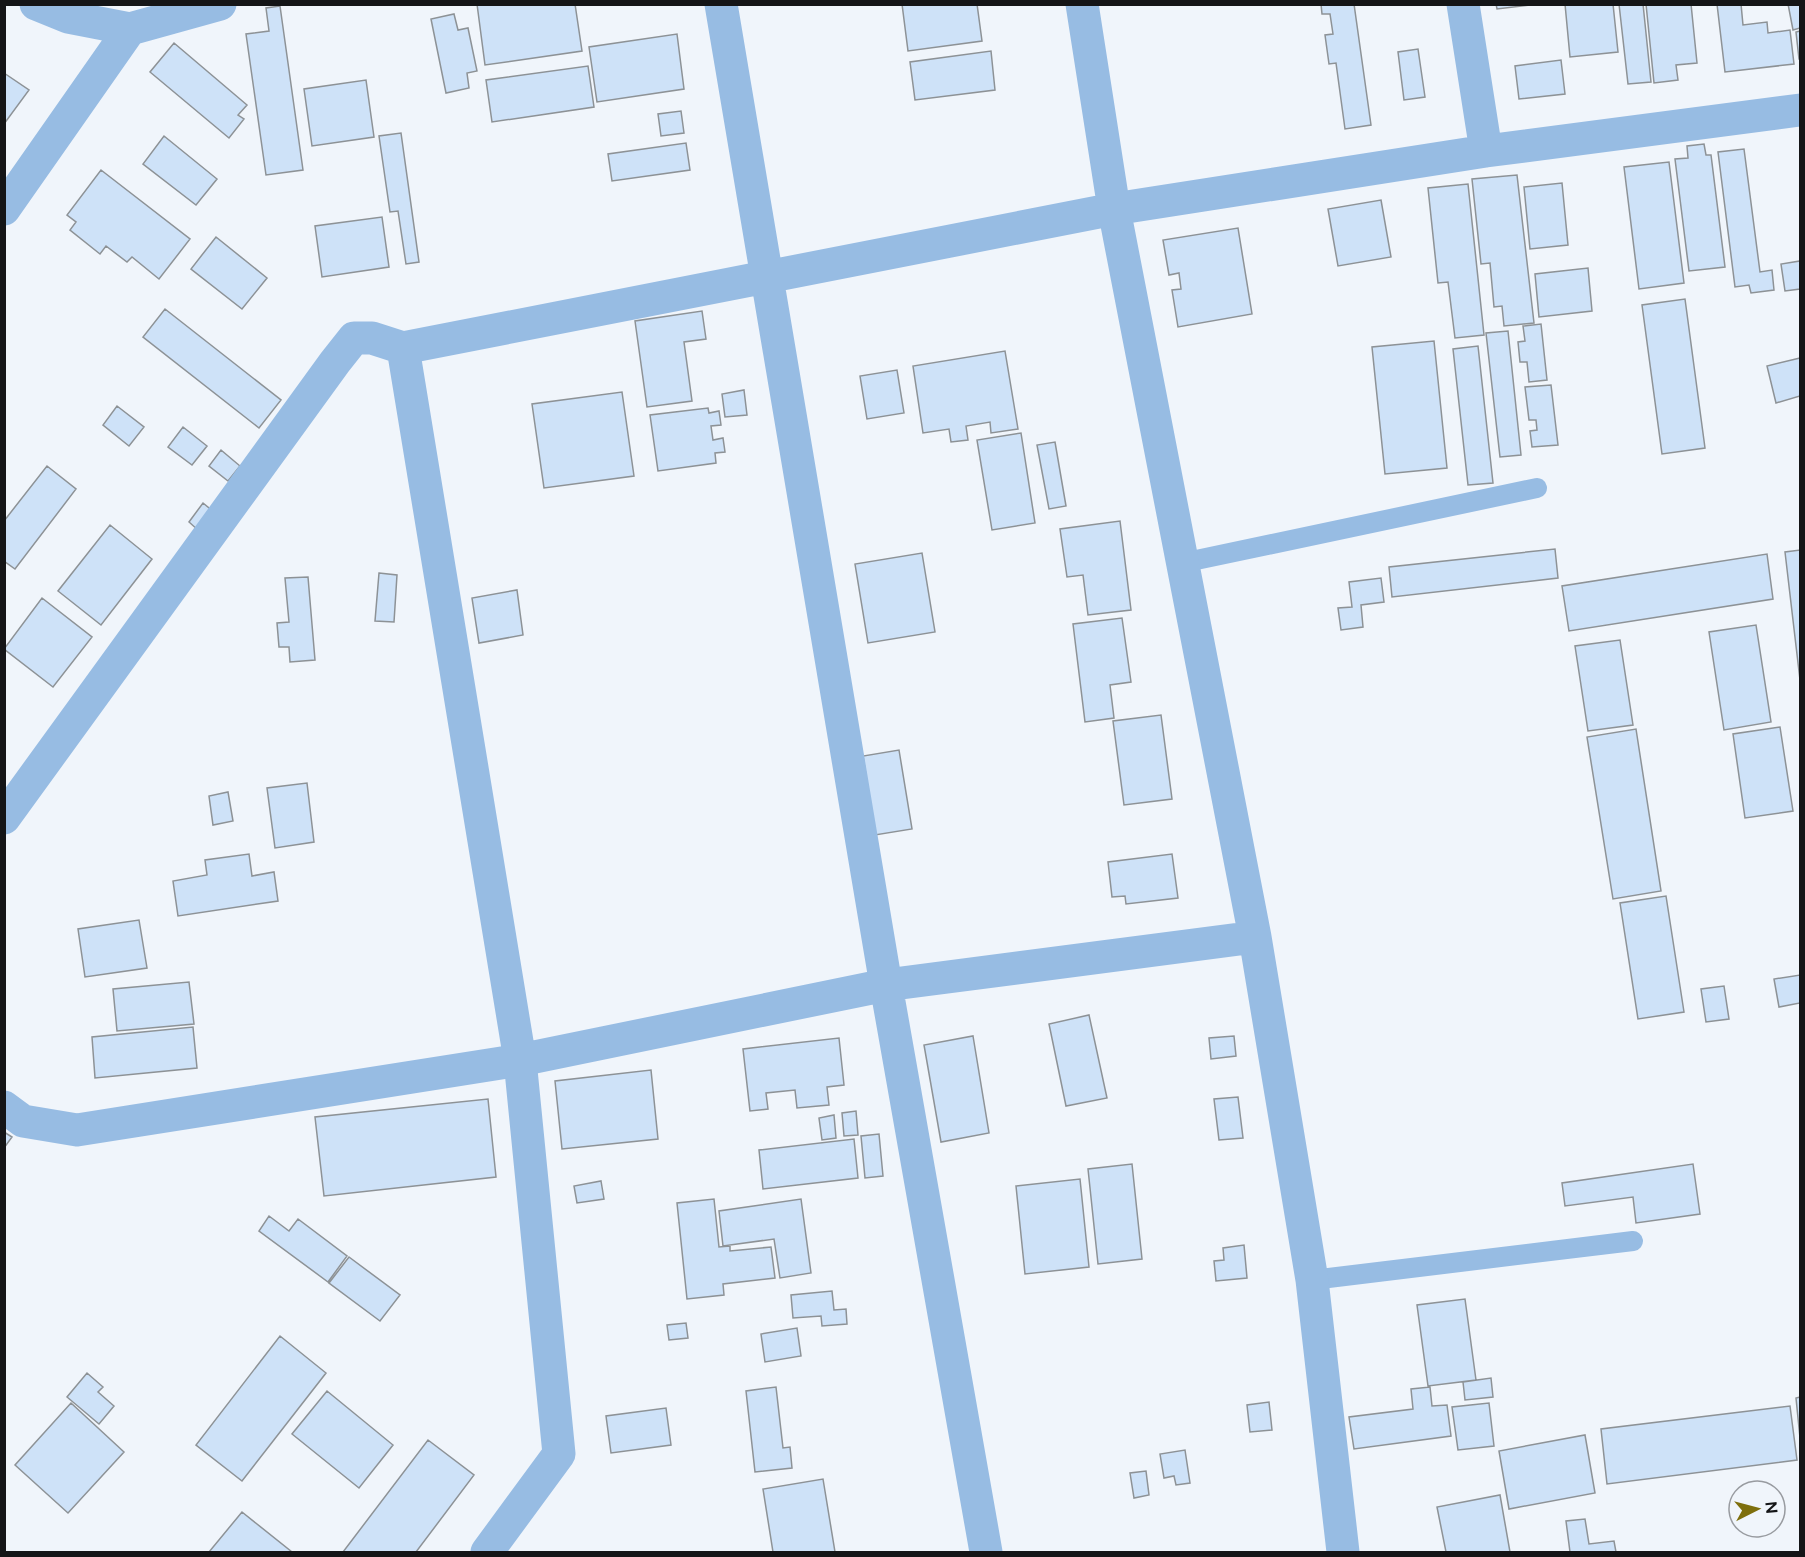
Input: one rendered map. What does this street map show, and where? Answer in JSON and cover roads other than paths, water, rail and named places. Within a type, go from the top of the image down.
[{"type":"street","points":[[36,4],[68,17],[130,29],[220,4]]},
{"type":"street","points":[[721,4],[886,986],[986,1552]]},
{"type":"street","points":[[1082,4],[1113,210],[1255,937],[1312,1280],[1343,1552]]},
{"type":"street","points":[[1463,4],[1486,151]]},
{"type":"street","points":[[4,208],[130,29]]},
{"type":"street","points":[[4,818],[354,338],[372,338],[403,348],[1113,210],[1486,151],[1800,110]]},
{"type":"street","points":[[403,348],[520,1060],[559,1454],[487,1552]]},
{"type":"street","points":[[4,1107],[23,1121],[77,1130],[520,1060],[886,986],[1255,937]]},
{"type":"lane","points":[[1182,563],[1537,488]]},
{"type":"lane","points":[[1312,1280],[1633,1241]]}]
